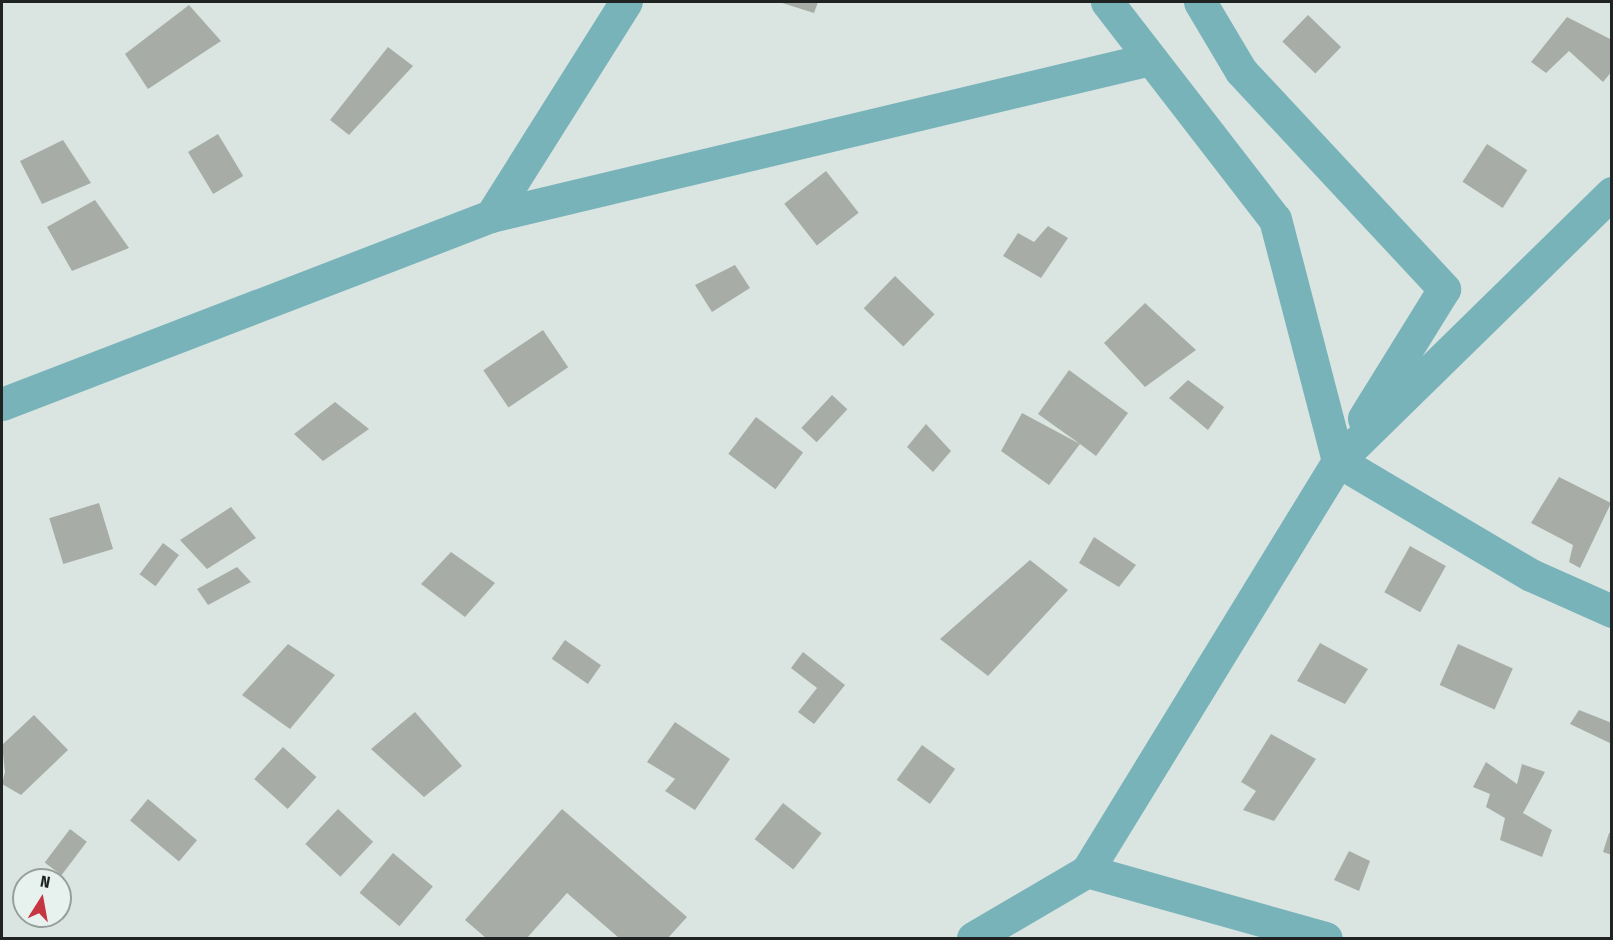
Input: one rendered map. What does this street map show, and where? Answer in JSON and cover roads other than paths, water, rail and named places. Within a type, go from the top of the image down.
[{"type":"street","points":[[491,216],[627,2]]},
{"type":"street","points":[[1107,2],[1275,219],[1338,461],[1532,575],[1611,611]]},
{"type":"street","points":[[973,939],[1087,871],[1444,289],[1240,71],[1200,2]]},
{"type":"street","points":[[2,404],[491,216],[1150,59]]},
{"type":"street","points":[[1338,461],[1611,193]]},
{"type":"street","points":[[1087,871],[1326,939]]}]
